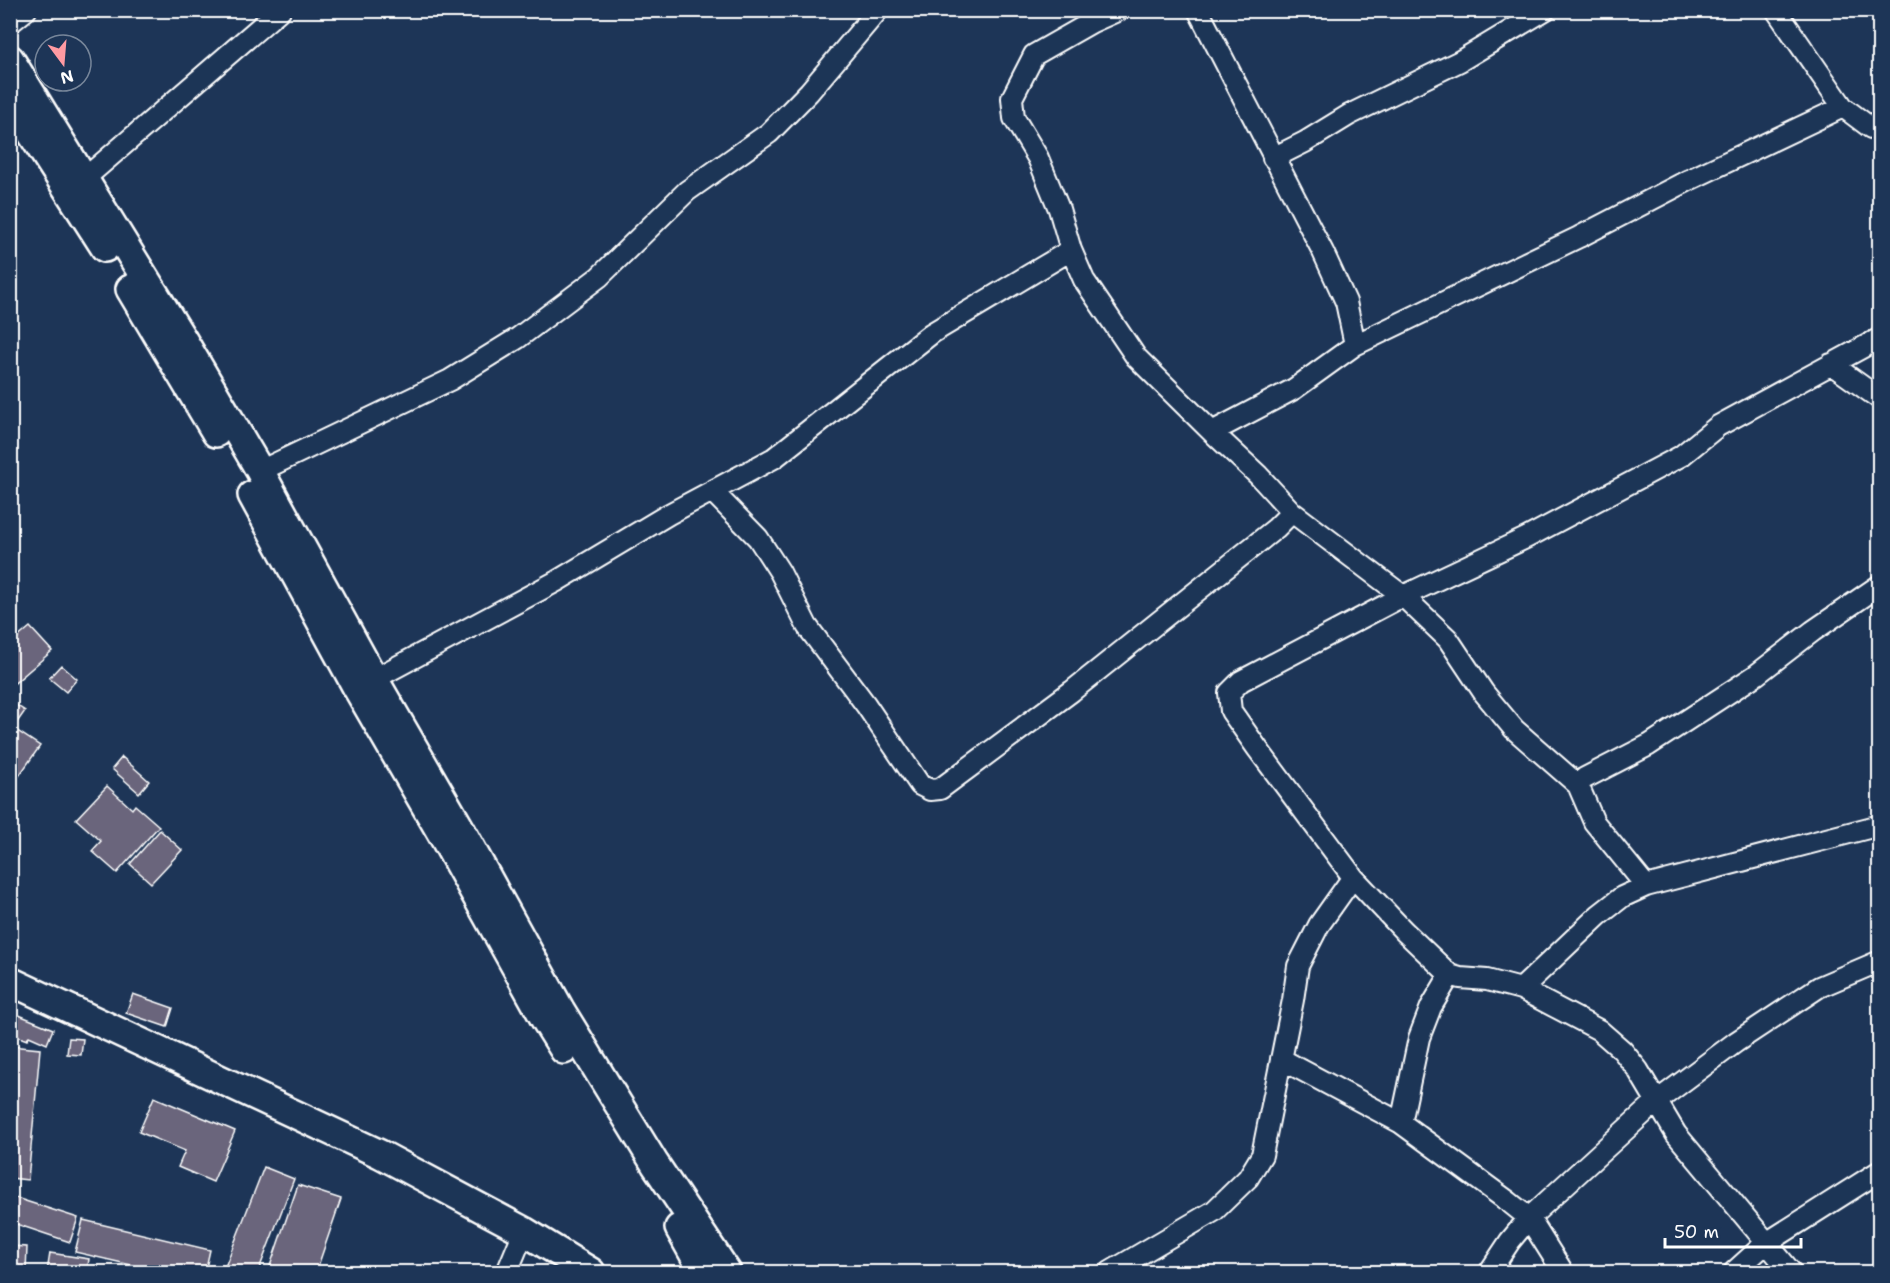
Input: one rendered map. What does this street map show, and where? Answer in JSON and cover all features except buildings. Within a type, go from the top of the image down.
[{"type":"main road","points":[[10,59],[261,471],[374,679],[560,1009],[655,1164],[727,1272]]},
{"type":"main road","points":[[10,100],[106,249],[238,470],[357,688],[544,1018],[669,1209],[698,1262],[701,1272]]},
{"type":"main road","points":[[12,988],[380,1154],[524,1231],[591,1272]]},
{"type":"street","points":[[10,23],[26,10]]},
{"type":"street","points":[[84,179],[280,10]]},
{"type":"street","points":[[261,471],[450,380],[518,338],[599,277],[687,191],[769,133],[809,92],[878,10]]},
{"type":"street","points":[[1119,10],[1092,22],[1034,55],[1012,98],[1014,118],[1038,158],[1059,208],[1071,250],[1084,280],[1136,357],[1258,475],[1292,512],[1403,596],[1448,639],[1484,693],[1514,729],[1578,785],[1594,822],[1647,886]]},
{"type":"street","points":[[1198,10],[1323,252],[1346,302],[1355,345]]},
{"type":"street","points":[[1273,158],[1349,116],[1460,61],[1545,10]]},
{"type":"street","points":[[1776,10],[1843,107],[1871,128],[1880,130]]},
{"type":"street","points":[[1212,432],[1294,389],[1355,345],[1579,237],[1689,180],[1843,107]]},
{"type":"street","points":[[374,679],[557,581],[669,514],[774,458],[932,333],[1071,250]]},
{"type":"street","points":[[1791,1272],[1766,1245],[1676,1134],[1638,1070],[1622,1050],[1599,1030],[1521,989],[1487,980],[1450,975],[1404,931],[1353,877],[1232,711],[1229,693],[1241,681],[1403,596],[1528,537],[1681,456],[1718,426],[1880,338]]},
{"type":"street","points":[[1831,364],[1880,399]]},
{"type":"street","points":[[712,491],[758,538],[780,572],[807,626],[866,705],[920,785],[930,790],[940,789],[1072,691],[1276,528],[1292,512]]},
{"type":"street","points":[[1578,785],[1585,778],[1649,745],[1756,675],[1813,631],[1880,585]]},
{"type":"street","points":[[1521,989],[1599,915],[1622,897],[1647,886],[1880,825]]},
{"type":"street","points":[[1110,1272],[1214,1211],[1248,1178],[1262,1155],[1298,966],[1319,925],[1353,877]]},
{"type":"street","points":[[1490,1271],[1529,1218],[1657,1101],[1736,1042],[1819,987],[1880,961]]},
{"type":"street","points":[[1401,1123],[1419,1038],[1431,1007],[1450,975]]},
{"type":"street","points":[[1281,1059],[1401,1123],[1529,1218],[1563,1272]]},
{"type":"street","points":[[1734,1272],[1766,1245],[1880,1171]]},
{"type":"street","points":[[507,1272],[524,1231]]}]
